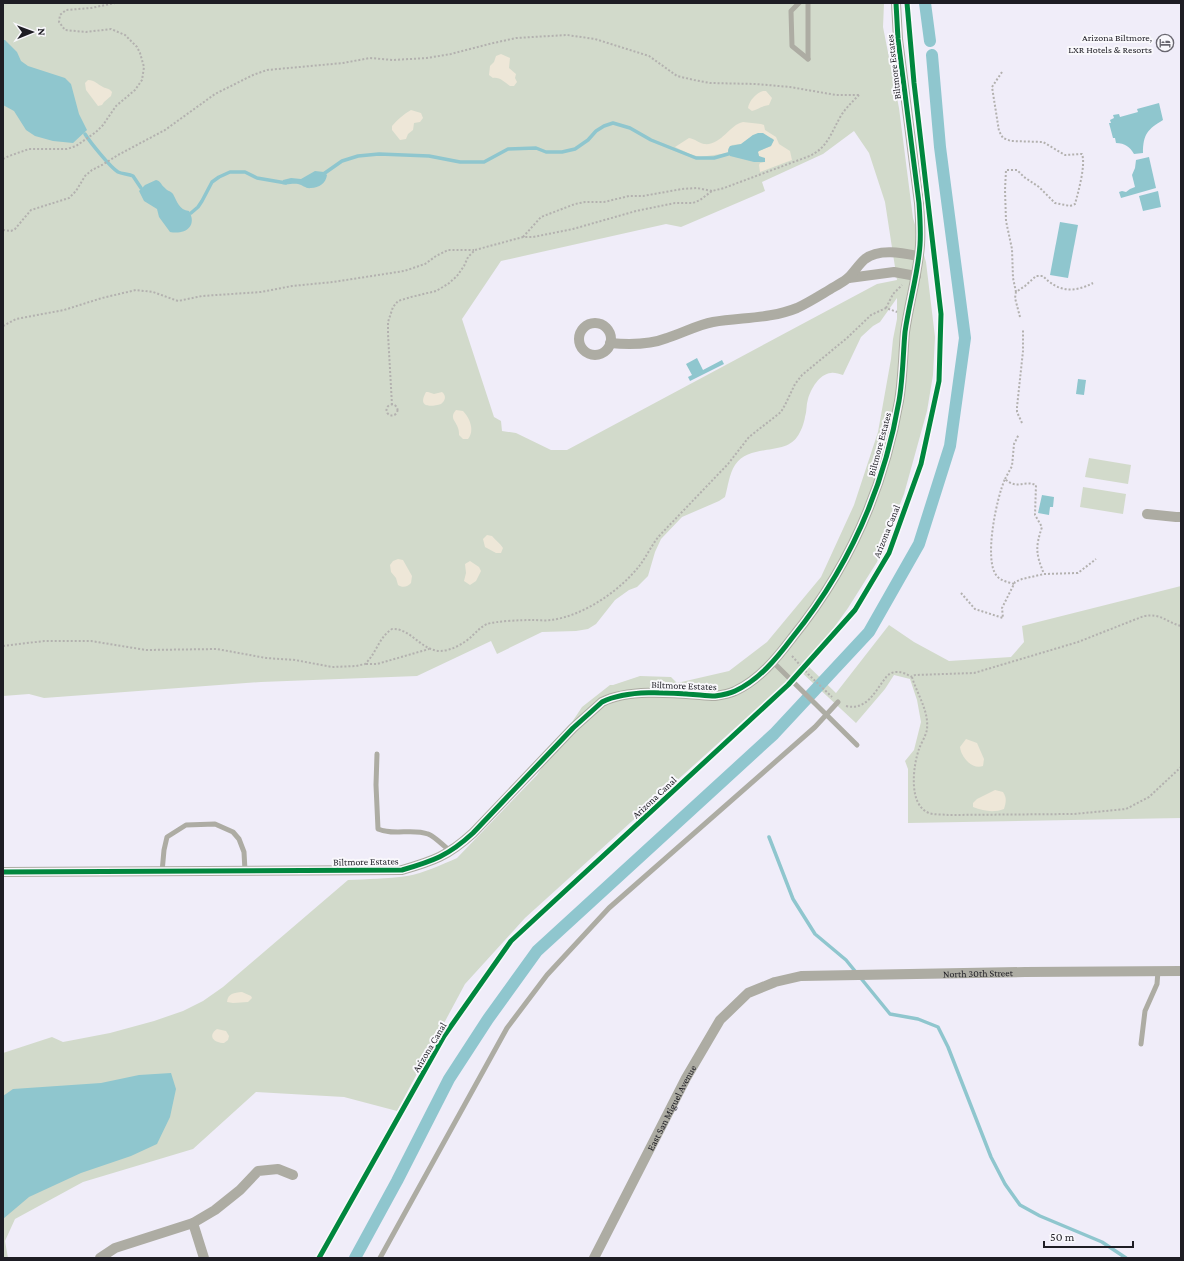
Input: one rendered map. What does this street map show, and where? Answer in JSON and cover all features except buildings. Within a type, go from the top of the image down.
[{"type":"street","name":"Biltmore Estates","points":[[3,872],[402,870],[423,864],[451,851],[473,834],[573,728],[607,699],[631,694],[656,693],[715,696],[736,691],[757,678],[797,633],[832,583],[856,540],[885,463],[895,420],[899,399],[906,331],[916,276],[920,223],[919,203],[898,39],[896,3]]},
{"type":"street","points":[[610,343],[630,345],[646,344],[666,339],[703,324],[762,318],[778,314],[797,308],[848,278],[858,265],[867,257],[895,252],[918,256]]},
{"type":"street","points":[[848,278],[894,272],[916,276]]},
{"type":"street","points":[[1147,514],[1181,517]]},
{"type":"street","name":"North 30th Street","points":[[775,982],[801,976],[1181,971]]},
{"type":"street","name":"East San Miguel Avenue","points":[[594,1258],[686,1078],[720,1020],[748,993],[775,982]]},
{"type":"street","points":[[100,1258],[115,1248],[193,1223],[215,1210],[240,1190],[258,1171],[278,1169],[293,1175]]},
{"type":"street","points":[[193,1223],[204,1258]]},
{"type":"lane","points":[[799,3],[791,11],[792,46],[808,59],[808,3]]},
{"type":"lane","points":[[772,661],[858,745]]},
{"type":"lane","points":[[380,1258],[507,1028],[547,975],[610,908],[815,727],[838,702]]},
{"type":"lane","points":[[377,754],[376,785],[378,830],[385,832],[421,832],[430,834],[439,843],[451,851]]},
{"type":"lane","points":[[162,872],[167,837],[186,825],[215,824],[233,832],[239,839],[244,852],[245,871]]},
{"type":"lane","points":[[1141,1044],[1145,1011],[1157,984],[1158,971]]},
{"type":"path","points":[[3,159],[29,149],[67,149],[76,146],[91,136],[103,125],[116,106],[140,85],[144,74],[142,60],[137,47],[125,35],[118,31],[106,29],[86,32],[65,30],[61,26],[59,18],[60,15],[66,10],[91,8],[115,3]]},
{"type":"path","points":[[3,230],[15,230],[31,210],[69,198],[76,191],[88,172],[165,130],[215,94],[261,72],[343,63],[370,58],[401,60],[443,56],[501,41],[524,37],[568,35],[595,39],[649,56],[676,76],[710,83],[756,84],[790,87],[836,95],[860,95],[845,110],[826,143],[816,153],[724,188],[712,191],[700,200],[693,203],[675,203],[636,211],[573,228],[523,237],[475,250],[448,250],[425,264],[404,271],[333,282],[292,286],[260,292],[202,296],[178,301],[153,292],[136,290],[102,298],[64,310],[16,319],[3,326]]},
{"type":"path","points":[[1002,72],[992,87],[999,131],[1003,138],[1011,141],[1043,142],[1065,155],[1082,154],[1084,159],[1079,183],[1080,188],[1075,204],[1070,206],[1055,203],[1039,187],[1024,177],[1017,170],[1006,170],[1006,221],[1012,249],[1013,278],[1016,292],[1015,298],[1020,317]]},
{"type":"path","points":[[523,237],[541,218],[580,203],[604,202],[628,196],[643,196],[682,189],[698,188],[712,191]]},
{"type":"path","points":[[392,405],[390,405],[386,410],[391,416],[397,411],[395,406],[392,405],[388,334],[389,318],[393,307],[398,301],[436,291],[448,284],[457,276],[468,257],[475,250]]},
{"type":"path","points":[[465,251],[468,253],[468,257]]},
{"type":"path","points":[[1016,292],[1036,276],[1043,276],[1050,284],[1060,288],[1074,290],[1083,288],[1093,283]]},
{"type":"path","points":[[365,664],[374,653],[385,634],[392,629],[403,630],[425,647],[443,651],[468,640],[481,627],[486,625],[532,620],[551,620],[567,616],[592,606],[610,593],[639,566],[660,535],[728,464],[749,437],[781,412],[795,384],[802,375],[847,338],[871,315],[886,308],[893,294],[904,283]]},
{"type":"path","points":[[886,308],[901,314]]},
{"type":"path","points":[[1022,422],[1017,412],[1017,407],[1024,329]]},
{"type":"path","points":[[1014,584],[1005,582],[996,576],[991,561],[992,528],[1000,489],[1012,466],[1014,444],[1019,434]]},
{"type":"path","points":[[1005,479],[1016,485],[1030,483],[1036,485],[1035,514],[1042,528],[1036,549],[1044,574]]},
{"type":"path","points":[[961,593],[975,609],[1003,618],[1002,608],[1015,582],[1044,574],[1078,573],[1096,559]]},
{"type":"path","points":[[912,677],[915,675],[974,673],[1078,642],[1144,616],[1159,616],[1181,626]]},
{"type":"path","points":[[3,646],[44,641],[91,641],[146,650],[217,649],[266,658],[295,660],[332,667],[377,664],[431,649]]},
{"type":"path","points":[[791,681],[808,663]]},
{"type":"path","points":[[803,668],[838,702],[845,706],[858,707],[864,704],[891,673],[902,672],[912,677],[926,718],[927,730],[918,750],[915,765],[914,795],[921,807],[929,813],[948,815],[1074,814],[1126,809],[1149,797],[1181,767]]},
{"type":"green space","points":[[3,3],[884,3],[883,27],[899,108],[913,218],[926,262],[935,337],[933,375],[927,411],[904,494],[877,562],[848,608],[825,640],[805,663],[836,693],[889,625],[914,642],[949,661],[1011,657],[1024,642],[1022,626],[1181,586],[1181,818],[908,823],[908,769],[905,761],[914,750],[921,722],[917,700],[910,679],[894,675],[885,689],[856,723],[799,670],[525,918],[465,984],[397,1111],[344,1097],[256,1092],[193,1149],[83,1182],[15,1219],[5,1241],[8,1258],[3,1258],[3,1053],[52,1037],[63,1042],[110,1033],[154,1021],[183,1011],[203,1001],[223,987],[348,880],[413,875],[457,858],[537,775],[582,707],[610,685],[640,676],[671,677],[677,683],[729,671],[767,642],[821,577],[854,505],[878,432],[897,319],[897,298],[880,322],[861,337],[843,375],[834,373],[827,374],[819,379],[813,387],[807,401],[804,422],[797,437],[791,443],[784,446],[758,451],[741,458],[731,472],[725,497],[682,517],[661,539],[655,552],[648,576],[637,587],[629,590],[615,600],[596,624],[588,629],[576,631],[542,632],[497,654],[491,641],[417,676],[261,682],[44,698],[29,694],[3,696]],"holes":[[[854,131],[869,153],[885,202],[897,280],[877,284],[567,450],[551,450],[516,433],[502,431],[501,421],[494,417],[462,319],[501,261],[666,224],[681,227],[765,191],[762,182],[823,154]]]},
{"type":"green space","points":[[1089,458],[1131,465],[1128,484],[1085,477]]},
{"type":"green space","points":[[1083,487],[1126,494],[1123,514],[1080,507]]},
{"type":"sand","points":[[501,54],[510,58],[509,68],[516,74],[515,78],[517,82],[514,86],[510,86],[500,79],[493,78],[489,75],[490,66],[494,62],[496,56]]},
{"type":"sand","points":[[88,80],[94,81],[112,92],[111,96],[102,105],[98,106],[86,90],[85,83]]},
{"type":"sand","points":[[766,91],[772,98],[769,105],[752,111],[748,108],[751,100],[755,95]]},
{"type":"sand","points":[[411,110],[421,113],[423,118],[420,122],[414,123],[413,130],[408,134],[406,139],[400,140],[392,130],[392,126]]},
{"type":"sand","points":[[743,122],[764,125],[765,130],[776,137],[779,144],[790,151],[792,160],[760,172],[760,163],[765,162],[759,156],[758,152],[771,146],[774,140],[772,138],[753,135],[741,144],[732,145],[728,149],[728,153],[700,157],[675,147],[689,138],[700,143],[710,144],[720,139],[733,127]]},
{"type":"sand","points":[[426,392],[434,394],[442,392],[445,395],[444,401],[441,404],[433,406],[424,404],[423,401]]},
{"type":"sand","points":[[456,410],[463,411],[470,421],[471,432],[468,439],[463,439],[459,435],[458,428],[453,417]]},
{"type":"sand","points":[[487,535],[492,536],[502,546],[503,548],[501,553],[496,553],[485,547],[483,539]]},
{"type":"sand","points":[[398,559],[403,560],[412,576],[411,583],[407,586],[401,587],[398,585],[396,578],[391,572],[390,565],[393,561]]},
{"type":"sand","points":[[470,561],[479,567],[481,571],[476,581],[470,585],[464,581],[466,573],[465,564]]},
{"type":"sand","points":[[966,739],[977,743],[984,759],[983,766],[979,767],[971,764],[962,755],[960,747]]},
{"type":"sand","points":[[995,790],[1003,792],[1005,796],[1006,800],[1004,809],[988,811],[973,807],[973,803],[977,799]]},
{"type":"sand","points":[[242,992],[251,996],[252,998],[248,1002],[227,1002],[230,995]]},
{"type":"sand","points":[[217,1029],[226,1031],[229,1036],[228,1040],[224,1043],[217,1042],[212,1037],[212,1034]]},
{"type":"water","points":[[3,40],[5,40],[17,52],[21,61],[28,66],[65,78],[71,84],[79,114],[87,130],[73,143],[53,141],[35,136],[26,130],[14,111],[3,105]]},
{"type":"water","points":[[1159,103],[1163,120],[1150,129],[1147,133],[1143,146],[1143,153],[1134,154],[1127,146],[1116,143],[1109,123],[1111,123],[1110,120],[1114,118],[1113,115],[1119,114],[1120,117],[1138,112],[1137,109]]},
{"type":"water","points":[[758,133],[763,133],[774,140],[771,146],[758,152],[759,156],[765,158],[765,162],[754,162],[729,155],[728,151],[730,146],[741,144]]},
{"type":"water","points":[[1149,157],[1156,188],[1121,198],[1119,192],[1126,192],[1135,187],[1132,175],[1136,160]]},
{"type":"water","points":[[315,171],[324,172],[327,175],[324,183],[317,187],[309,188],[298,184],[282,184],[283,180],[291,178],[301,179]]},
{"type":"water","points":[[156,180],[172,193],[183,209],[189,211],[192,221],[191,225],[185,231],[175,233],[170,232],[159,217],[157,209],[144,201],[139,191],[145,185]]},
{"type":"water","points":[[1158,191],[1161,207],[1143,211],[1139,196]]},
{"type":"water","points":[[1060,222],[1078,225],[1068,278],[1050,275]]},
{"type":"water","points":[[697,358],[703,370],[722,360],[724,364],[690,381],[688,377],[692,375],[686,364]]},
{"type":"water","points":[[1078,379],[1086,380],[1084,395],[1076,394]]},
{"type":"water","points":[[1042,495],[1054,497],[1053,507],[1050,507],[1049,515],[1038,513]]},
{"type":"water","points":[[171,1073],[176,1089],[170,1117],[157,1144],[131,1156],[81,1173],[29,1197],[3,1219],[3,1096],[13,1089],[101,1083],[139,1075]]},
{"type":"waterway","points":[[925,3],[930,41]]},
{"type":"waterway","points":[[355,1258],[397,1181],[449,1079],[488,1019],[537,951],[774,734],[869,632],[919,544],[950,446],[965,338],[940,147],[932,55]]},
{"type":"waterway","points":[[322,175],[342,161],[358,156],[379,154],[429,156],[460,162],[484,162],[508,149],[536,148],[546,152],[562,152],[575,149],[588,140],[596,131],[613,123],[630,128],[651,140],[696,158],[714,158],[728,154]]},
{"type":"waterway","points":[[85,134],[100,154],[114,169],[120,173],[133,176],[141,188]]},
{"type":"waterway","points":[[191,213],[198,207],[212,182],[230,172],[245,172],[257,178],[286,183]]},
{"type":"waterway","points":[[769,837],[793,899],[815,934],[846,960],[890,1014],[918,1019],[938,1027],[948,1047],[991,1157],[1005,1184],[1020,1205],[1040,1216],[1102,1242],[1126,1258]]},
{"type":"cycle path","points":[[3,872],[402,870],[440,857],[464,841],[573,728],[602,702],[627,694],[642,693],[673,693],[715,696],[733,692],[760,675],[780,653],[812,612],[847,556],[861,526],[884,465],[899,401],[905,332],[917,267],[920,245],[920,229],[919,203],[898,39],[896,3]]},
{"type":"cycle path","name":"Arizona Canal","points":[[319,1258],[444,1036],[511,941],[788,685],[855,610],[889,553],[921,464],[939,381],[941,314],[914,83],[907,3]]},
{"type":"place","name":"Arizona Biltmore, LXR Hotels & Resorts","points":[[1165,43]]}]
